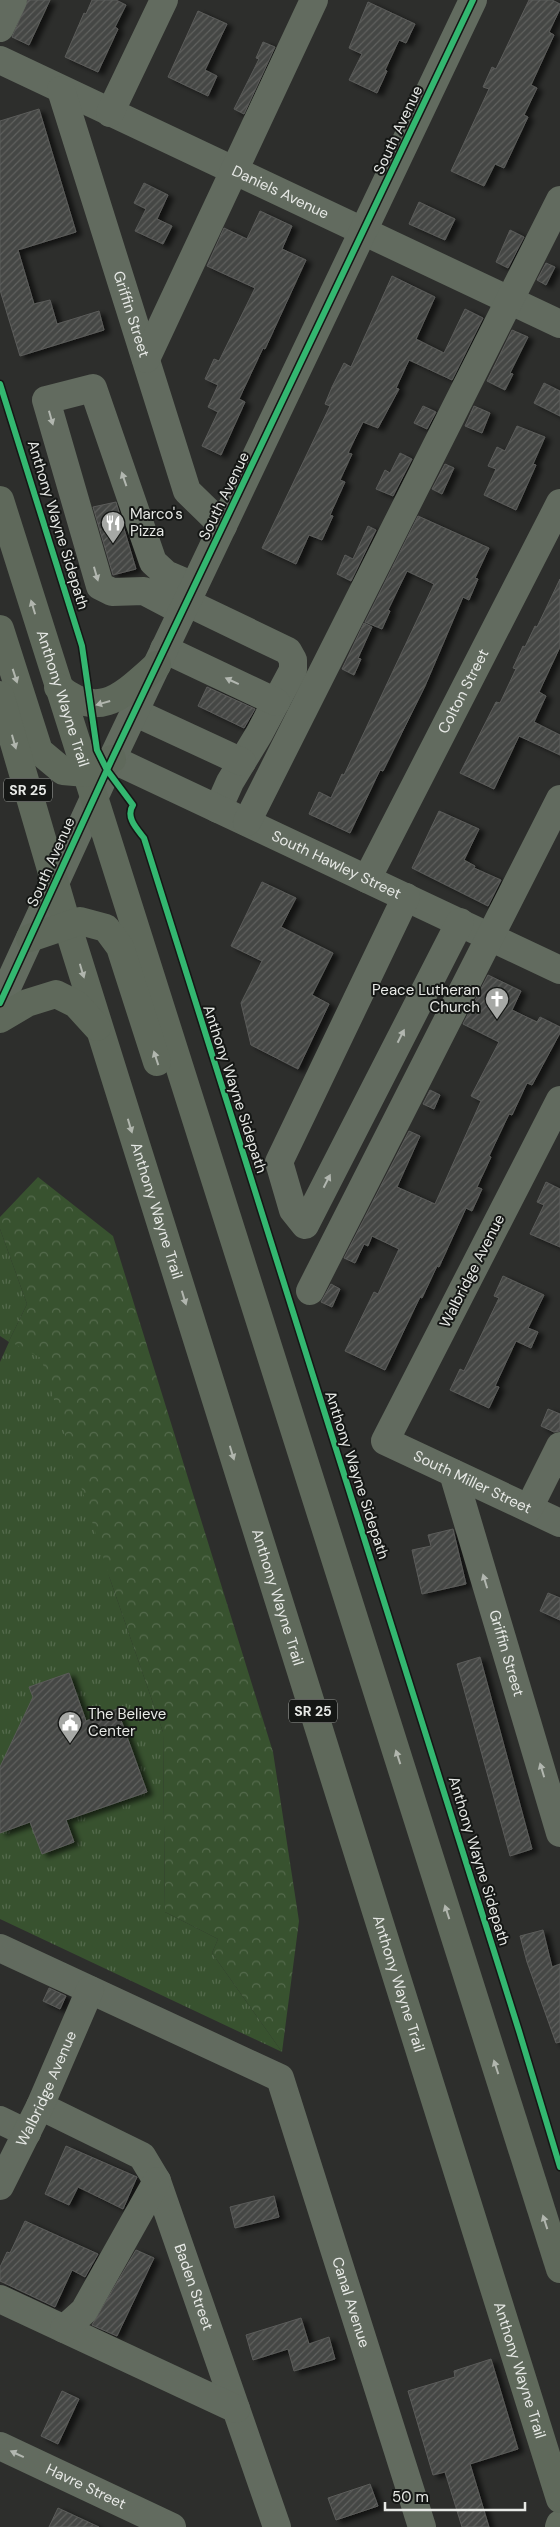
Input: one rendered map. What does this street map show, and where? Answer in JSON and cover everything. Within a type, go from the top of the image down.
[{"type":"highway","name":"Anthony Wayne Trail","points":[[0,500],[560,2269]]},
{"type":"highway","points":[[0,629],[40,752],[63,771],[86,773],[112,759]]},
{"type":"highway","points":[[58,687],[79,702],[97,705],[120,696],[161,657]]},
{"type":"highway","name":"Anthony Wayne Trail","points":[[0,695],[55,886],[560,2499]]},
{"type":"highway","points":[[30,938],[80,921],[106,928],[120,947],[163,1078],[193,1111]]},
{"type":"highway","points":[[0,1019],[27,1003],[56,994],[76,1004],[100,1030]]},
{"type":"street","points":[[0,28],[13,0]]},
{"type":"street","points":[[110,114],[164,0]]},
{"type":"street","points":[[146,359],[314,0]]},
{"type":"street","name":"South Avenue","points":[[0,1003],[134,712],[473,0]]},
{"type":"street","name":"Daniels Avenue","points":[[0,60],[233,172],[560,324]]},
{"type":"street","name":"Griffin Street","points":[[61,90],[187,491],[223,526]]},
{"type":"street","points":[[247,822],[560,200]]},
{"type":"street","points":[[188,600],[153,562],[93,388],[46,400],[100,586],[112,592],[144,591],[188,600],[288,651],[293,660],[293,670],[218,809]]},
{"type":"street","name":"Colton Street","points":[[367,878],[560,503]]},
{"type":"street","points":[[161,657],[276,702]]},
{"type":"street","points":[[134,712],[242,762]]},
{"type":"street","name":"South Hawley Street","points":[[112,759],[560,970]]},
{"type":"street","points":[[310,1291],[560,799]]},
{"type":"street","points":[[406,897],[278,1162],[294,1210],[305,1225],[460,922]]},
{"type":"street","name":"Walbridge Avenue","points":[[385,1441],[560,1100]]},
{"type":"street","name":"South Miller Street","points":[[385,1441],[560,1523]]},
{"type":"street","points":[[529,1508],[560,1446]]},
{"type":"street","name":"Griffin Street","points":[[453,1473],[559,1819]]},
{"type":"street","points":[[0,1948],[90,1990]]},
{"type":"street","name":"Walbridge Avenue","points":[[0,2186],[40,2106],[90,1990]]},
{"type":"street","name":"Canal Avenue","points":[[90,1990],[280,2078],[422,2527]]},
{"type":"street","name":"Baden Street","points":[[40,2106],[142,2156],[157,2181],[278,2527]]},
{"type":"street","points":[[0,2120],[27,2132]]},
{"type":"street","points":[[64,2329],[84,2311],[157,2181]]},
{"type":"street","points":[[0,2299],[236,2409]]},
{"type":"street","name":"Havre Street","points":[[0,2446],[172,2527]]},
{"type":"green space","points":[[38,1177],[113,1236],[273,1752],[299,1921],[282,2052],[212,1953],[218,1939],[165,1912],[163,1732],[110,1579],[9,1341],[27,1304],[0,1229],[0,1217]]},
{"type":"green space","points":[[0,1229],[27,1304],[9,1341],[41,1358],[110,1579],[163,1732],[165,1912],[218,1939],[212,1953],[282,2052],[0,1919],[0,1362],[9,1342],[0,1336]]},
{"type":"building","points":[[28,0],[50,0],[29,45],[12,37]]},
{"type":"building","points":[[92,0],[116,0],[126,5],[115,27],[118,29],[98,72],[65,57],[84,13],[86,14]]},
{"type":"building","points":[[529,0],[552,0],[560,4],[560,9],[549,32],[554,35],[531,85],[537,88],[524,115],[528,117],[504,168],[495,164],[484,186],[451,171],[489,89],[483,87],[492,67],[496,69]]},
{"type":"building","points":[[368,2],[415,24],[406,43],[399,40],[377,93],[349,80],[362,54],[349,48]]},
{"type":"building","points":[[198,11],[227,24],[205,70],[217,76],[208,96],[168,77]]},
{"type":"building","points":[[263,42],[275,47],[244,114],[234,109],[259,59],[256,58]]},
{"type":"building","points":[[39,109],[76,232],[18,250],[34,304],[50,300],[57,324],[99,311],[104,330],[20,356],[0,290],[0,121]]},
{"type":"building","points":[[144,183],[168,195],[157,219],[172,226],[163,244],[135,231],[146,209],[134,203]]},
{"type":"building","points":[[419,202],[455,219],[445,240],[409,224]]},
{"type":"building","points":[[260,211],[292,226],[282,249],[306,260],[265,349],[263,348],[239,399],[245,402],[221,455],[202,446],[218,412],[208,407],[218,385],[205,379],[214,359],[219,361],[255,288],[207,266],[224,228],[247,239]]},
{"type":"building","points":[[510,230],[524,237],[508,268],[496,262]]},
{"type":"building","points":[[546,263],[555,267],[546,285],[537,280]]},
{"type":"building","points":[[392,276],[435,297],[416,339],[444,353],[465,309],[483,318],[452,380],[409,360],[396,388],[399,389],[378,428],[363,422],[348,453],[352,454],[340,480],[345,482],[330,515],[333,516],[322,540],[309,535],[296,564],[262,548],[330,406],[325,404],[332,387],[344,363],[351,367]]},
{"type":"building","points":[[512,330],[528,337],[510,373],[513,374],[505,390],[487,381]]},
{"type":"building","points":[[544,383],[560,391],[560,416],[534,403]]},
{"type":"building","points":[[423,406],[436,412],[427,429],[414,423]]},
{"type":"building","points":[[474,406],[490,413],[482,433],[465,426]]},
{"type":"building","points":[[517,426],[545,437],[533,464],[536,465],[516,510],[484,495],[496,469],[488,466],[497,447],[505,451]]},
{"type":"building","points":[[400,453],[412,459],[393,496],[376,489],[385,470],[390,473]]},
{"type":"building","points":[[445,464],[454,468],[442,494],[432,489]]},
{"type":"building","points":[[116,502],[136,569],[113,575],[93,507]]},
{"type":"building","points":[[418,516],[489,548],[475,578],[478,579],[469,600],[463,597],[425,686],[383,771],[380,770],[350,833],[309,814],[319,792],[331,798],[342,774],[344,775],[434,584],[407,571],[388,610],[390,611],[382,629],[365,622]]},
{"type":"building","points":[[368,526],[376,530],[351,581],[337,574],[345,555],[353,559]]},
{"type":"building","points":[[560,579],[560,647],[539,692],[546,696],[534,722],[560,735],[560,755],[519,736],[494,789],[460,773],[496,702],[500,703],[516,669],[513,668],[523,646],[525,647],[535,626],[537,627]]},
{"type":"building","points":[[364,623],[372,627],[358,658],[361,659],[354,675],[342,669]]},
{"type":"building","points":[[207,687],[255,709],[244,728],[198,706]]},
{"type":"building","points":[[439,811],[479,829],[464,860],[475,866],[474,868],[501,880],[488,906],[412,868]]},
{"type":"building","points":[[262,882],[296,898],[281,927],[333,953],[312,995],[329,1004],[298,1069],[251,1045],[241,1003],[262,961],[231,946]]},
{"type":"building","points":[[488,975],[521,991],[512,1010],[537,1022],[540,1017],[560,1027],[560,1033],[532,1085],[527,1083],[512,1115],[509,1114],[477,1187],[482,1189],[472,1211],[466,1208],[439,1267],[437,1266],[422,1298],[420,1297],[385,1370],[345,1351],[374,1292],[378,1294],[399,1249],[372,1236],[368,1246],[364,1244],[355,1263],[344,1258],[409,1131],[420,1136],[397,1187],[435,1204],[481,1101],[471,1096],[499,1042],[463,1024]]},
{"type":"building","points":[[430,1090],[440,1095],[434,1109],[423,1104]]},
{"type":"building","points":[[546,1182],[560,1189],[560,1247],[530,1234],[544,1205],[537,1202]]},
{"type":"building","points":[[503,1276],[544,1295],[528,1328],[538,1332],[531,1348],[516,1341],[495,1386],[499,1387],[489,1408],[450,1390],[460,1369],[464,1371],[499,1298],[494,1296]]},
{"type":"building","points":[[331,1284],[340,1289],[332,1307],[321,1302]]},
{"type":"building","points":[[548,1409],[560,1414],[560,1431],[554,1432],[541,1426]]},
{"type":"building","points":[[453,1529],[466,1584],[422,1594],[412,1550],[431,1546],[428,1535]]},
{"type":"building","points":[[548,1593],[560,1598],[560,1620],[540,1611]]},
{"type":"building","points":[[480,1657],[532,1849],[510,1856],[457,1664]]},
{"type":"building","name":"The Believe Center","points":[[69,1673],[86,1721],[117,1709],[147,1792],[66,1820],[74,1842],[42,1854],[30,1822],[0,1833],[0,1767],[33,1697],[29,1687]]},
{"type":"building","points":[[543,1930],[552,1967],[560,1964],[560,2042],[556,2043],[527,1962],[520,1936]]},
{"type":"building","points":[[49,1988],[66,1996],[60,2009],[43,2001]]},
{"type":"building","points":[[66,2146],[137,2177],[123,2209],[78,2187],[69,2205],[45,2194]]},
{"type":"building","points":[[274,2196],[279,2217],[235,2228],[230,2207]]},
{"type":"building","points":[[25,2221],[98,2254],[85,2277],[72,2270],[55,2307],[0,2281],[0,2267],[7,2252],[10,2253]]},
{"type":"building","points":[[136,2250],[154,2258],[117,2336],[92,2325]]},
{"type":"building","points":[[301,2318],[309,2344],[329,2337],[335,2359],[294,2371],[288,2349],[253,2360],[246,2335]]},
{"type":"building","points":[[491,2359],[518,2449],[470,2464],[489,2527],[462,2527],[445,2472],[433,2475],[408,2391],[455,2377],[454,2371]]},
{"type":"building","points":[[62,2391],[79,2399],[58,2444],[41,2436]]},
{"type":"building","points":[[370,2484],[378,2506],[336,2520],[328,2498]]},
{"type":"building","points":[[58,2508],[99,2527],[49,2527]]},
{"type":"cycle path","points":[[0,1003],[112,759],[473,0]]},
{"type":"cycle path","name":"Anthony Wayne Sidepath","points":[[0,384],[82,646],[97,750],[107,770],[133,805],[130,814],[131,818],[135,827],[144,838],[560,2167]]},
{"type":"place","name":"Marco's Pizza","points":[[113,544]]},
{"type":"place","name":"Peace Lutheran Church","points":[[497,1020]]},
{"type":"place","name":"The Believe Center","points":[[70,1744]]}]
